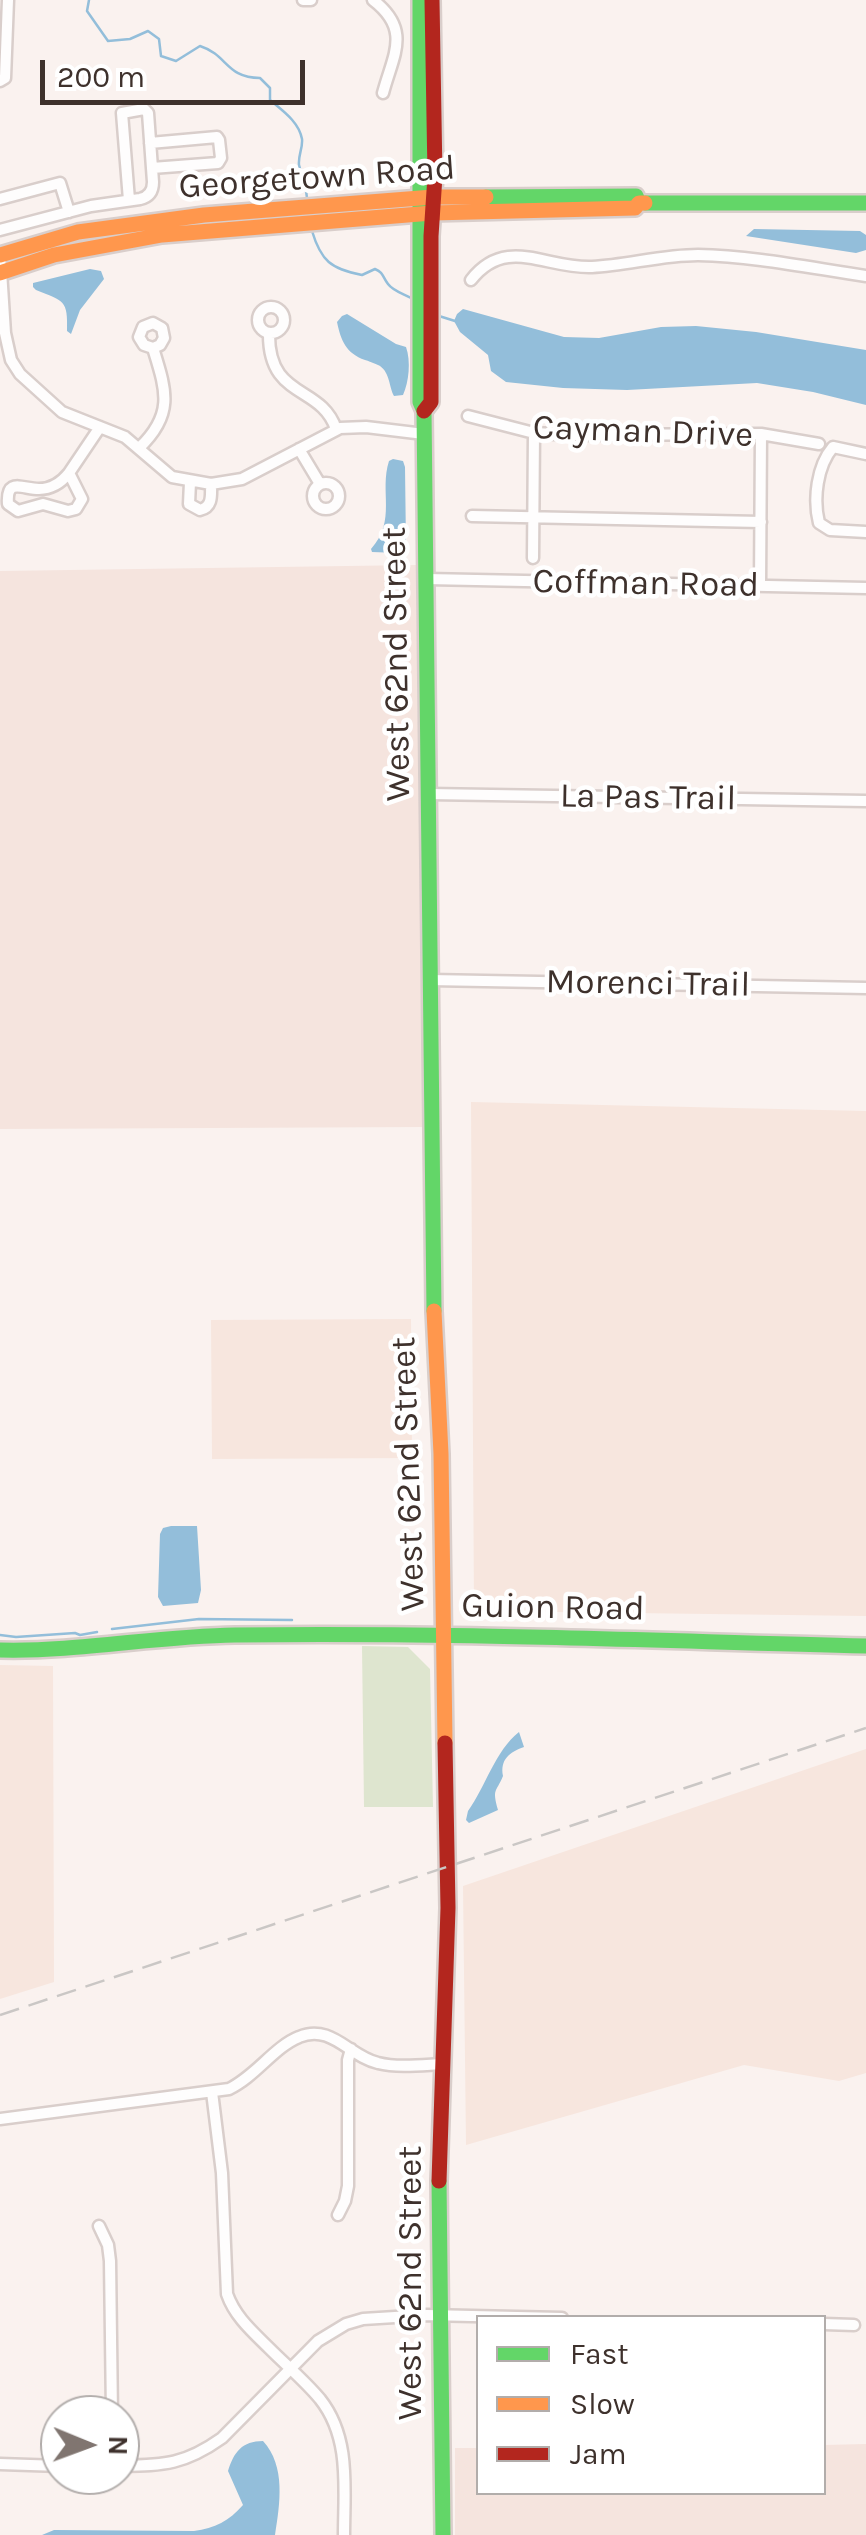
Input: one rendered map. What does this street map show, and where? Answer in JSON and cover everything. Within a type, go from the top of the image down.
[{"type":"street","points":[[0,82],[5,78],[8,0]]},
{"type":"street","points":[[303,0],[311,0]]},
{"type":"street","points":[[373,0],[390,16],[397,40],[396,56],[383,93]]},
{"type":"street","name":"West 62nd Street","points":[[420,0],[426,40],[427,205],[420,402],[424,411],[434,1305],[441,1454],[448,1908],[439,2156],[443,2535]]},
{"type":"street","name":"West 62nd Street","points":[[426,40],[432,0]]},
{"type":"street","points":[[397,40],[426,40]]},
{"type":"street","points":[[0,228],[144,198],[151,192],[152,168],[147,111],[124,111],[122,115],[129,200]]},
{"type":"street","points":[[150,142],[216,137],[222,158],[218,162],[152,168]]},
{"type":"street","points":[[0,198],[59,183],[70,212]]},
{"type":"street","name":"Georgetown Road","points":[[0,255],[78,232],[122,224],[427,205],[636,196],[639,203],[866,203]]},
{"type":"street","name":"Georgetown Road","points":[[0,273],[54,255],[287,216]]},
{"type":"street","points":[[0,255],[5,333],[22,377],[62,412],[123,435],[178,480],[211,484],[242,480],[336,429],[358,427],[424,434]]},
{"type":"street","points":[[471,280],[488,262],[507,256],[588,267],[662,256],[699,256],[866,276]]},
{"type":"street","name":"West 62nd Street","points":[[424,411],[431,402],[432,350],[425,286]]},
{"type":"street","points":[[269,333],[278,373],[329,413],[336,429]]},
{"type":"street","points":[[139,448],[157,428],[165,400],[164,383],[152,348]]},
{"type":"street","name":"Cayman Drive","points":[[468,416],[534,433],[761,434],[819,444]]},
{"type":"street","points":[[69,473],[82,499],[76,509],[68,511],[43,504],[18,511],[8,504],[11,488],[52,487],[69,473],[100,427]]},
{"type":"street","points":[[533,558],[534,433]]},
{"type":"street","points":[[760,586],[761,434]]},
{"type":"street","points":[[866,454],[833,448],[824,459],[815,508],[818,523],[830,530],[866,532]]},
{"type":"street","points":[[299,449],[320,484]]},
{"type":"street","points":[[190,482],[188,502],[200,510],[210,503],[211,484]]},
{"type":"street","points":[[472,516],[761,522]]},
{"type":"street","name":"Coffman Road","points":[[426,579],[866,588]]},
{"type":"street","name":"La Pas Trail","points":[[430,794],[866,801]]},
{"type":"street","name":"Morenci Trail","points":[[430,980],[866,988]]},
{"type":"street","name":"Guion Road","points":[[0,1650],[60,1650],[212,1635],[866,1646]]},
{"type":"street","points":[[0,2119],[229,2089],[304,2034],[331,2037],[380,2064],[442,2064]]},
{"type":"street","points":[[338,2215],[348,2186],[351,2049]]},
{"type":"street","points":[[212,2092],[222,2173],[227,2294],[244,2324],[320,2398],[337,2428],[344,2460],[344,2535]]},
{"type":"street","points":[[99,2226],[108,2244],[110,2261],[112,2395]]},
{"type":"street","points":[[140,2465],[193,2457],[222,2438],[318,2341],[346,2324],[383,2316],[476,2315]]},
{"type":"street","points":[[826,2324],[854,2324]]},
{"type":"street","points":[[0,2464],[40,2465]]},
{"type":"shaded area","points":[[416,565],[423,1127],[0,1129],[0,571]]},
{"type":"shaded area","points":[[471,1102],[866,1111],[866,1616],[474,1611]]},
{"type":"shaded area","points":[[411,1319],[412,1458],[212,1459],[211,1320]]},
{"type":"shaded area","points":[[0,1665],[53,1666],[54,1982],[0,1999]]},
{"type":"shaded area","points":[[866,1749],[866,2073],[839,2081],[744,2065],[466,2145],[463,1886]]},
{"type":"shaded area","points":[[866,2444],[866,2535],[455,2535],[455,2448],[476,2448],[476,2495],[826,2495],[826,2445]]},
{"type":"green space","points":[[362,1646],[408,1647],[430,1669],[433,1807],[364,1807]]},
{"type":"water","points":[[754,229],[860,231],[866,235],[866,250],[856,253],[746,236]]},
{"type":"water","points":[[90,269],[101,271],[104,279],[80,310],[71,334],[67,331],[65,307],[36,290],[33,283]]},
{"type":"water","points":[[463,309],[564,337],[599,338],[661,327],[696,326],[866,350],[866,405],[757,383],[627,390],[506,382],[491,371],[488,355],[460,332],[454,321]]},
{"type":"water","points":[[347,314],[406,347],[409,371],[403,395],[394,396],[388,376],[380,366],[345,346],[337,322]]},
{"type":"water","points":[[393,459],[403,461],[405,467],[406,546],[399,553],[372,552],[383,527],[386,472]]},
{"type":"water","points":[[197,1526],[201,1590],[198,1603],[163,1606],[158,1597],[160,1534],[163,1528]]},
{"type":"water","points":[[519,1732],[524,1747],[504,1761],[495,1794],[498,1810],[469,1823],[468,1811],[503,1749]]},
{"type":"water","points":[[263,2441],[278,2474],[275,2535],[42,2535],[54,2530],[194,2531],[215,2526],[243,2505],[228,2471],[233,2458],[244,2445]]},
{"type":"waterway","points":[[89,0],[87,11],[108,41],[130,39],[148,31],[159,39],[161,56],[176,61],[200,46],[240,74],[260,78],[270,88],[270,100],[298,127],[302,142],[299,165],[307,198]]},
{"type":"waterway","points":[[312,231],[329,262],[362,275],[375,269],[393,289],[411,298]]},
{"type":"waterway","points":[[439,316],[455,321]]},
{"type":"waterway","points":[[112,1629],[199,1619],[292,1620]]},
{"type":"waterway","points":[[0,1635],[97,1632]]},
{"type":"railway","points":[[0,2015],[866,1728]]},
{"type":"traffic: fast","points":[[420,0],[420,402],[424,411],[434,1311]]},
{"type":"traffic: fast","points":[[486,197],[636,196],[639,203]]},
{"type":"traffic: fast","points":[[645,203],[866,203]]},
{"type":"traffic: fast","points":[[0,1650],[59,1649],[205,1636],[314,1634],[866,1646]]},
{"type":"traffic: fast","points":[[439,2181],[443,2535]]},
{"type":"traffic: slow","points":[[0,255],[78,232],[204,215],[433,197],[486,197]]},
{"type":"traffic: slow","points":[[0,273],[54,255],[162,235],[432,213],[635,208],[645,203]]},
{"type":"traffic: slow","points":[[434,1311],[441,1454],[445,1743]]},
{"type":"traffic: jam","points":[[424,411],[431,402],[435,176],[432,0]]},
{"type":"traffic: jam","points":[[439,2181],[448,1908],[445,1743]]}]
